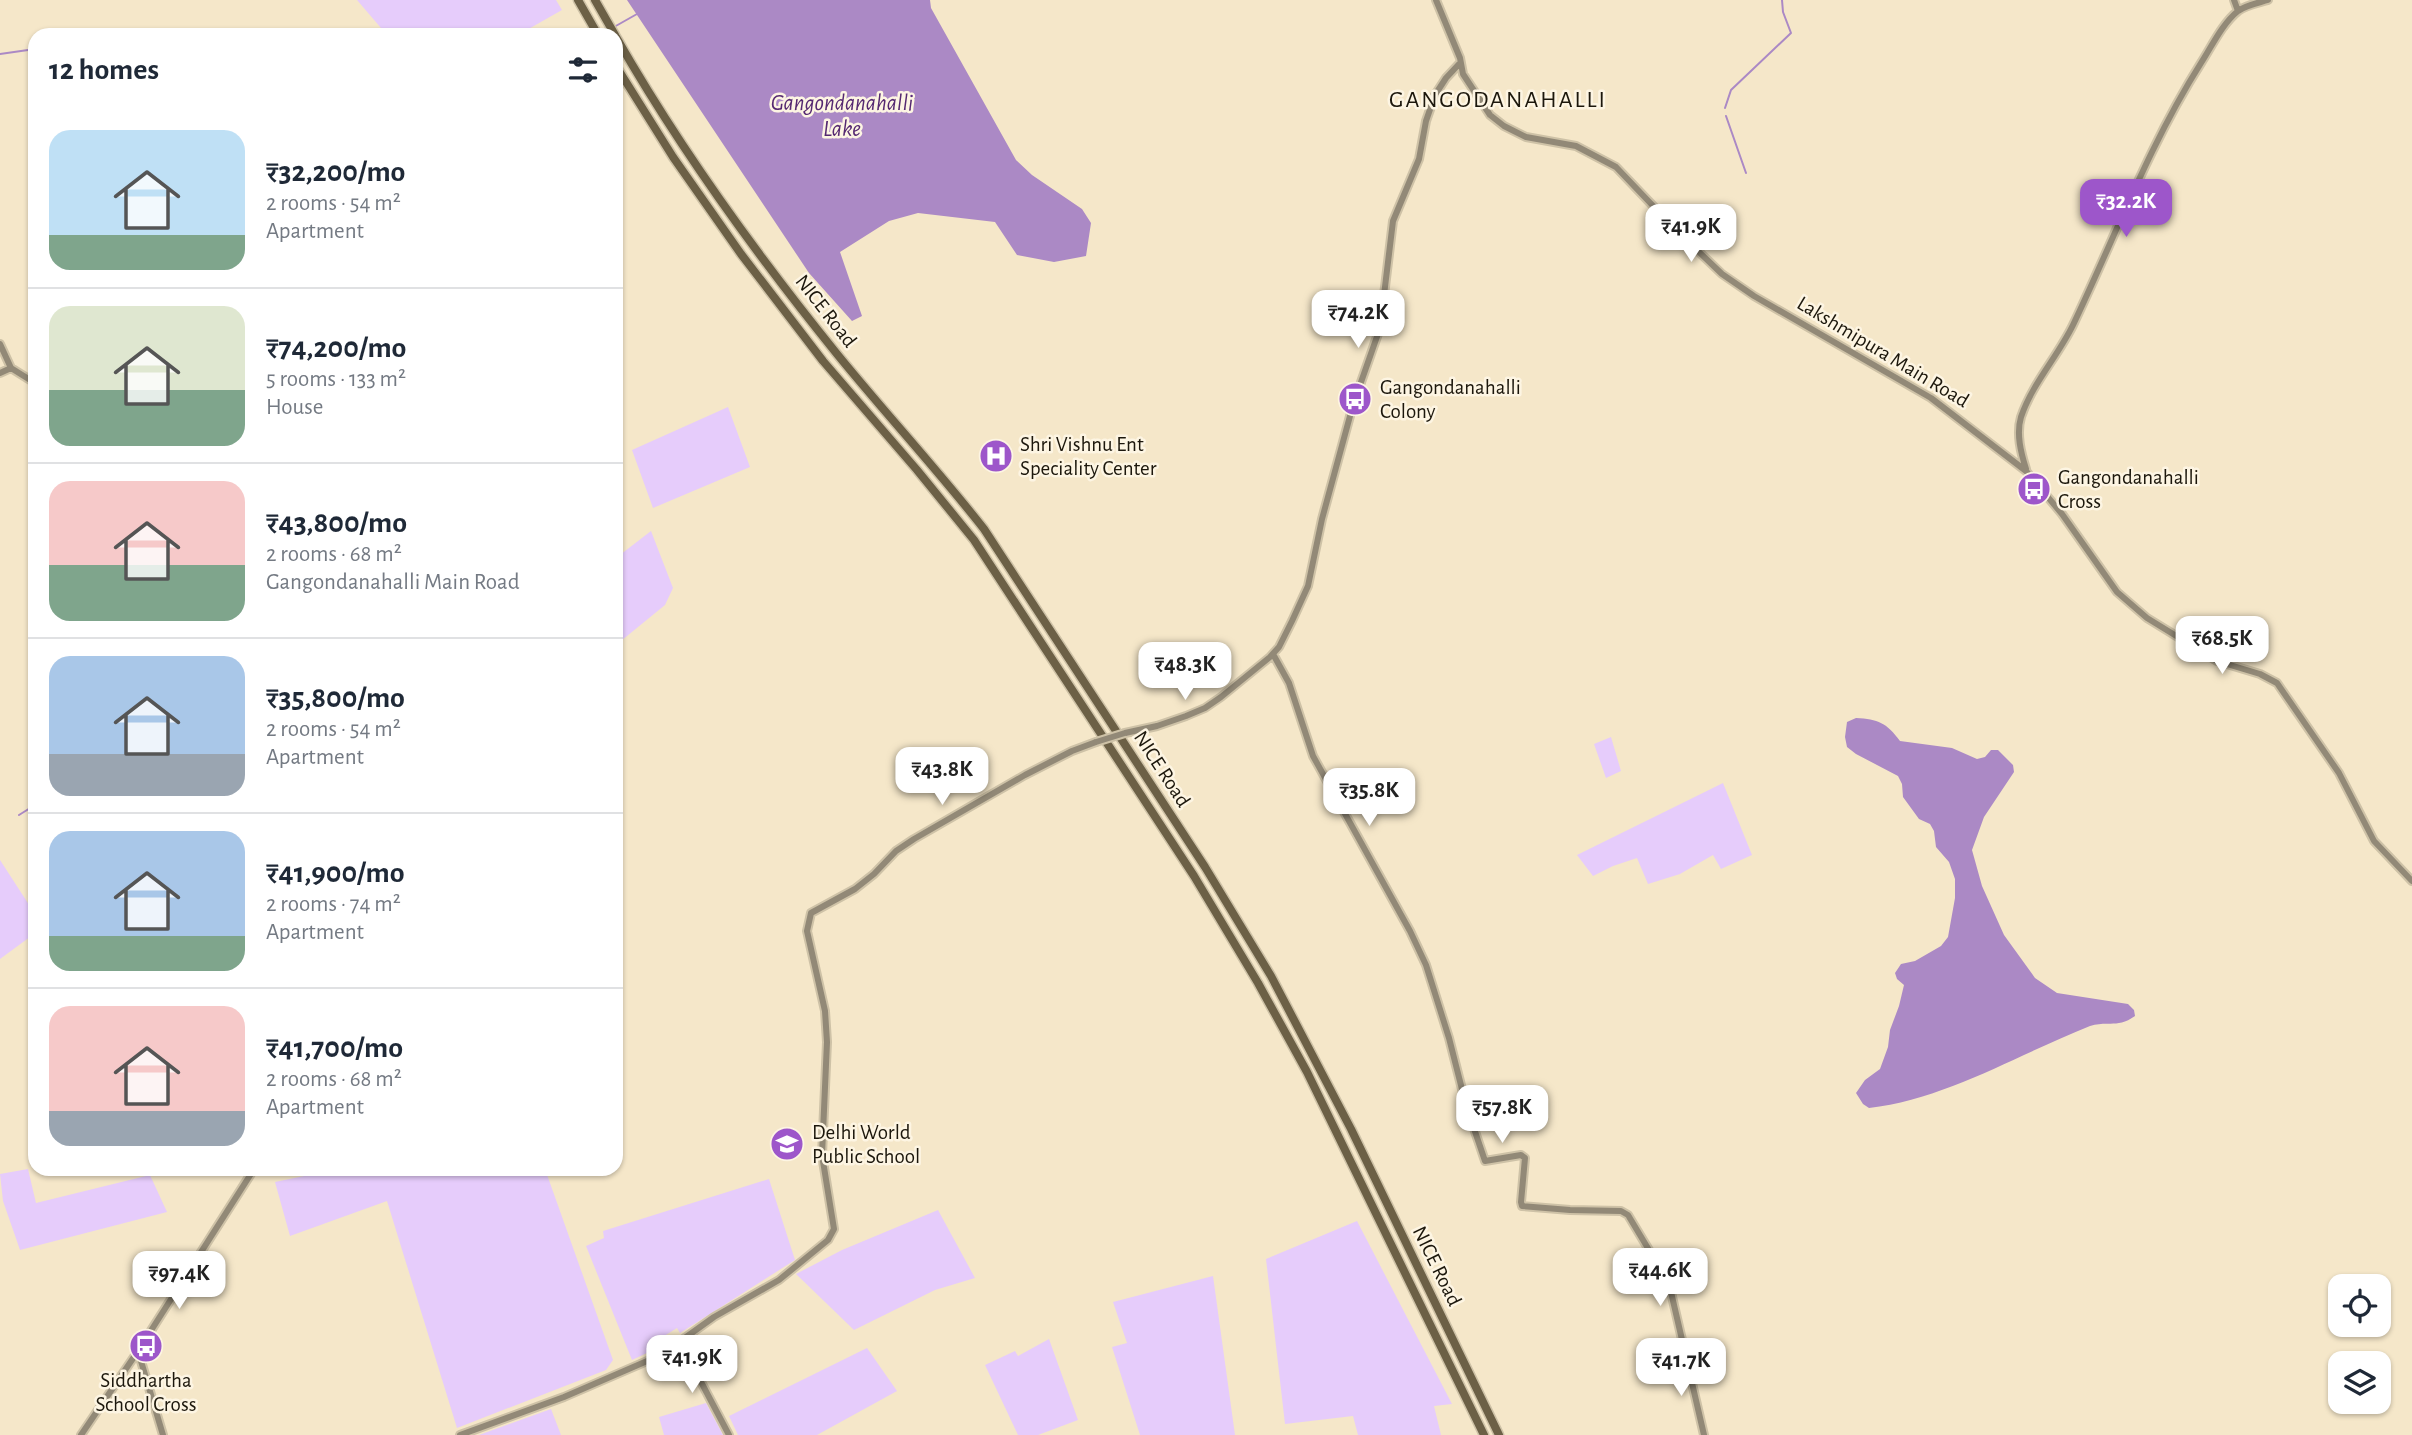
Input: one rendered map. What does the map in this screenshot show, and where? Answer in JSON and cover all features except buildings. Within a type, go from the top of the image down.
[{"type":"highway","points":[[578,0],[593,28]]},
{"type":"highway","name":"NICE Road","points":[[596,0],[612,28]]},
{"type":"highway","name":"NICE Road","points":[[623,48],[651,96],[753,246],[832,348],[934,466],[984,529],[1205,867],[1271,976],[1309,1046],[1499,1435]]},
{"type":"highway","name":"NICE Road","points":[[623,77],[680,167],[741,254],[823,361],[918,470],[974,540],[1194,876],[1307,1072],[1484,1435]]},
{"type":"street","name":"Lakshmipura Main Road","points":[[1436,0],[1463,74],[1490,116],[1530,138],[1576,146],[1616,167],[1722,274],[1754,296],[1931,398],[2026,471],[2062,514],[2116,592],[2135,609],[2206,655],[2277,683],[2339,773],[2374,841],[2412,881]]},
{"type":"street","points":[[2234,0],[2238,11]]},
{"type":"street","points":[[2026,471],[2018,437],[2021,418],[2072,327],[2112,237],[2180,98],[2223,27],[2238,11],[2268,0]]},
{"type":"street","points":[[460,1435],[564,1397],[661,1355],[714,1317],[779,1280],[828,1240],[834,1229],[822,1155],[827,1042],[825,1011],[807,931],[811,913],[855,888],[874,874],[896,851],[914,839],[1025,775],[1096,742],[1157,726],[1205,708],[1254,672],[1279,647],[1305,594],[1353,405],[1380,328],[1393,221],[1419,159],[1426,121],[1435,95],[1460,62]]},
{"type":"street","points":[[0,344],[11,368],[28,379]]},
{"type":"street","points":[[0,373],[11,368]]},
{"type":"street","points":[[1273,654],[1289,683],[1313,756],[1426,965],[1485,1161],[1521,1155],[1525,1158],[1522,1206],[1621,1211],[1628,1215],[1671,1292],[1704,1435]]},
{"type":"street","points":[[81,1435],[250,1176]]},
{"type":"street","points":[[680,1342],[729,1435]]},
{"type":"street","points":[[138,1351],[163,1435]]},
{"type":"shaded area","points":[[357,0],[556,0],[562,10],[530,28],[381,28]]},
{"type":"shaded area","points":[[728,407],[750,467],[653,508],[632,450]]},
{"type":"shaded area","points":[[651,531],[673,588],[665,605],[623,639],[623,553]]},
{"type":"shaded area","points":[[1611,737],[1621,771],[1606,778],[1594,744]]},
{"type":"shaded area","points":[[1723,783],[1752,855],[1721,869],[1713,855],[1680,874],[1648,884],[1637,858],[1593,876],[1577,855]]},
{"type":"shaded area","points":[[0,860],[28,903],[28,938],[0,959]]},
{"type":"shaded area","points":[[28,1169],[36,1203],[150,1176],[167,1212],[20,1250],[3,1201],[0,1174]]},
{"type":"shaded area","points":[[304,1176],[547,1176],[613,1360],[606,1370],[457,1428],[387,1201],[290,1236],[275,1182]]},
{"type":"shaded area","points":[[769,1179],[795,1260],[680,1333],[677,1328],[661,1338],[664,1345],[632,1360],[586,1246],[604,1238],[603,1231]]},
{"type":"shaded area","points":[[938,1210],[975,1278],[935,1290],[854,1330],[796,1274],[842,1250]]},
{"type":"shaded area","points":[[1357,1221],[1452,1404],[1434,1406],[1441,1435],[1358,1435],[1353,1416],[1285,1424],[1266,1259]]},
{"type":"shaded area","points":[[1213,1276],[1235,1435],[1140,1435],[1112,1347],[1127,1343],[1113,1302]]},
{"type":"shaded area","points":[[1049,1339],[1078,1420],[1038,1435],[1018,1435],[985,1365],[1015,1351],[1018,1356]]},
{"type":"shaded area","points":[[867,1348],[897,1391],[817,1435],[738,1435],[729,1416]]},
{"type":"shaded area","points":[[706,1403],[723,1435],[664,1435],[659,1417]]},
{"type":"shaded area","points":[[551,1409],[561,1435],[479,1435]]},
{"type":"water","name":"Gangondanahalli Lake","points":[[627,0],[930,0],[931,8],[1016,160],[1032,175],[1082,209],[1091,223],[1086,256],[1054,262],[1017,255],[995,222],[918,213],[889,221],[840,252],[862,316],[852,321],[809,273]]},
{"type":"water","points":[[1856,718],[1881,723],[1900,741],[1952,748],[1977,759],[1985,757],[1991,750],[1998,750],[2013,765],[2014,772],[1984,817],[1972,850],[1982,886],[2004,935],[2035,978],[2057,993],[2128,1004],[2134,1010],[2135,1016],[2123,1022],[2090,1026],[1982,1074],[1926,1095],[1869,1108],[1863,1104],[1856,1093],[1865,1080],[1880,1069],[1899,1006],[1904,985],[1895,973],[1901,964],[1915,961],[1941,946],[1948,937],[1955,898],[1955,879],[1949,862],[1936,847],[1934,831],[1930,824],[1919,819],[1903,797],[1898,776],[1847,747],[1847,722]]},
{"type":"waterway","points":[[1725,108],[1731,90],[1791,33],[1783,12],[1782,0]]},
{"type":"waterway","points":[[614,27],[637,14]]},
{"type":"waterway","points":[[0,54],[28,50]]},
{"type":"waterway","points":[[1726,116],[1746,173]]},
{"type":"waterway","points":[[19,815],[28,809]]},
{"type":"place","name":"Gangondanahalli Colony","points":[[1355,399]]},
{"type":"place","name":"Shri Vishnu Ent Speciality Center","points":[[996,456]]},
{"type":"place","name":"Gangondanahalli Cross","points":[[2034,489]]},
{"type":"place","name":"Delhi World Public School","points":[[787,1144]]},
{"type":"place","name":"Siddhartha School Cross","points":[[146,1346]]},
{"type":"district","name":"GANGODANAHALLI","points":[[1498,100]]}]
